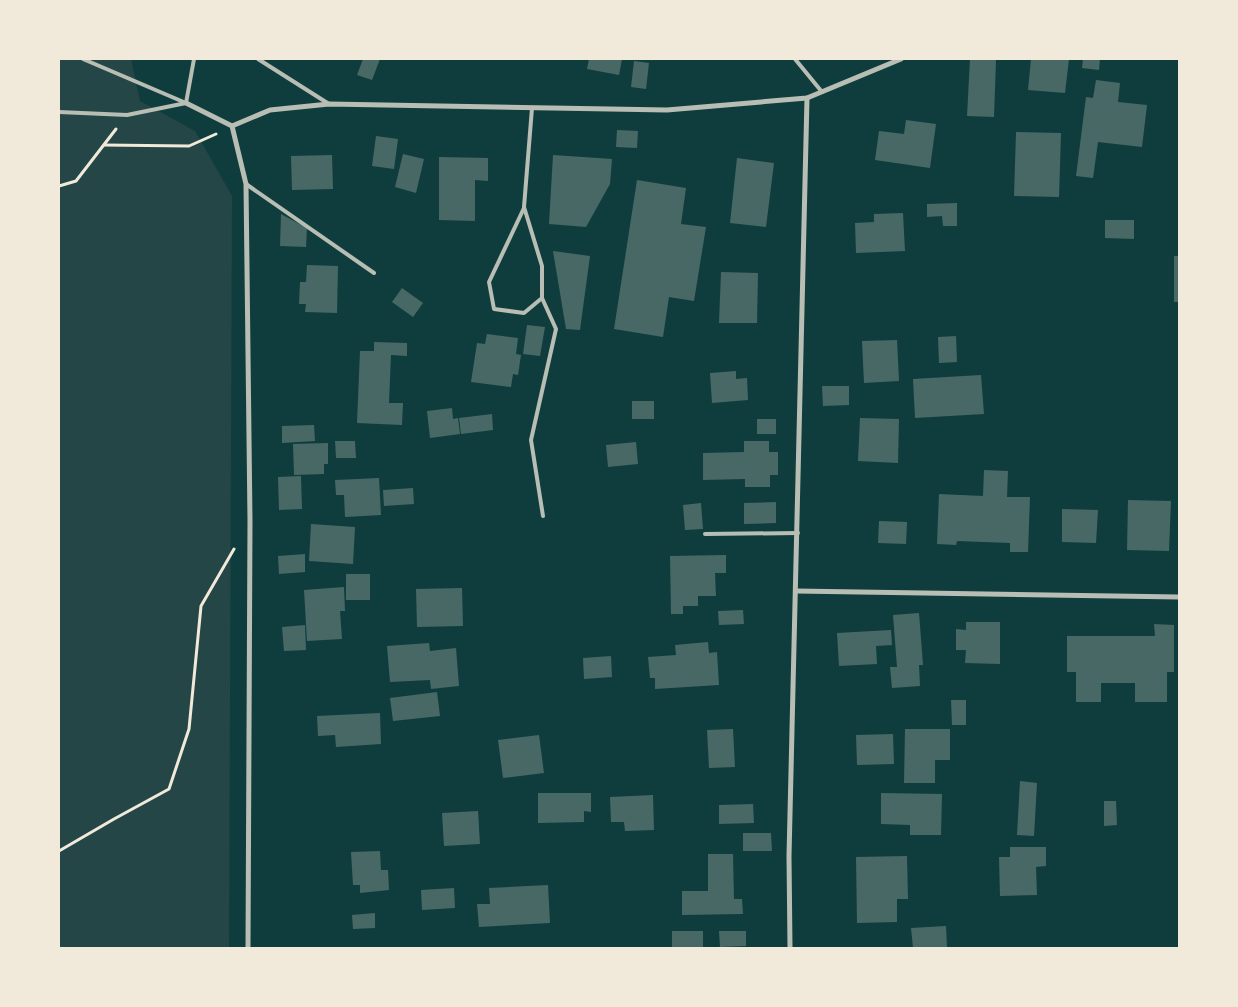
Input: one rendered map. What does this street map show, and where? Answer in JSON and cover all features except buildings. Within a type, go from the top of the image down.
[{"type":"street","points":[[186,103],[232,126],[270,110],[329,104],[667,110],[807,98],[901,59]]},
{"type":"street","points":[[790,948],[789,856],[807,98]]},
{"type":"street","points":[[232,126],[246,184],[250,521],[248,948]]},
{"type":"street","points":[[796,591],[1179,597]]},
{"type":"lane","points":[[83,59],[186,103]]},
{"type":"lane","points":[[186,103],[194,59]]},
{"type":"lane","points":[[258,59],[329,104]]},
{"type":"lane","points":[[795,59],[822,92]]},
{"type":"lane","points":[[59,112],[127,115],[186,103]]},
{"type":"lane","points":[[532,108],[524,207],[489,282],[494,309],[524,313],[542,298]]},
{"type":"lane","points":[[246,184],[374,273]]},
{"type":"lane","points":[[524,207],[542,266],[542,298],[556,329],[531,440],[543,516]]},
{"type":"lane","points":[[705,534],[798,533]]},
{"type":"path","points":[[59,186],[76,181],[127,115]]},
{"type":"path","points":[[104,145],[189,146],[232,126]]},
{"type":"path","points":[[59,852],[169,789],[189,729],[202,606],[236,546]]},
{"type":"shaded area","points":[[59,59],[131,59],[140,101],[195,131],[232,196],[229,948],[59,948]]}]
